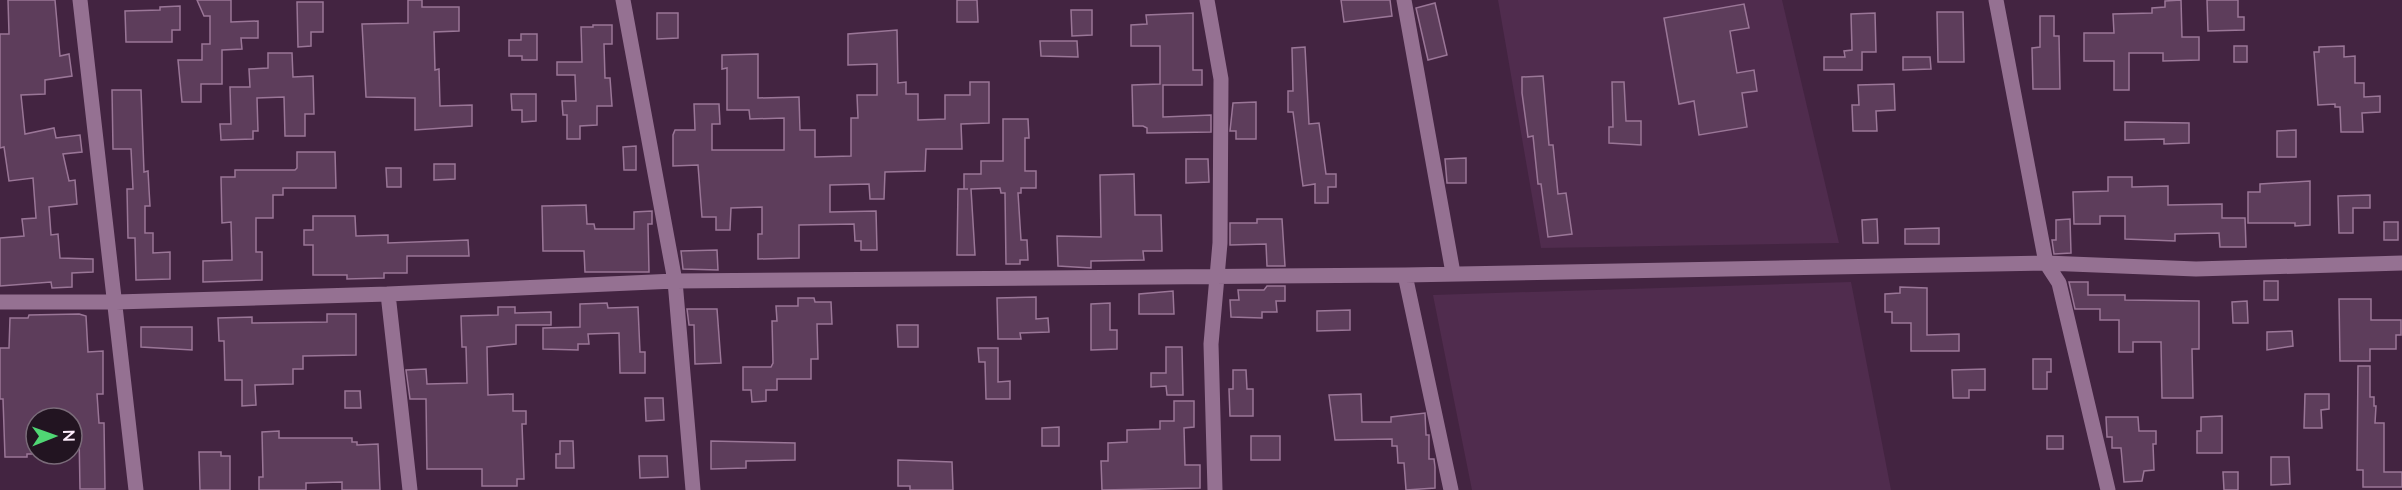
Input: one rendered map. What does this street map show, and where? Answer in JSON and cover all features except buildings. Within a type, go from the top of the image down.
[{"type":"street","points":[[80,0],[136,490]]},
{"type":"street","points":[[623,0],[675,281],[693,490]]},
{"type":"street","points":[[1207,0],[1221,72],[1221,190],[1211,344],[1215,490]]},
{"type":"street","points":[[1404,0],[1453,273]]},
{"type":"street","points":[[1996,0],[2046,263],[2059,283],[2108,490]]},
{"type":"street","points":[[0,302],[116,302],[387,294],[675,281],[1405,275],[2046,263],[2196,269],[2402,263]]},
{"type":"street","points":[[1405,275],[1451,490]]},
{"type":"street","points":[[387,294],[410,490]]},
{"type":"shaded area","points":[[1498,0],[1782,0],[1839,243],[1541,248]]},
{"type":"shaded area","points":[[1851,282],[1891,490],[1472,490],[1433,295]]}]
